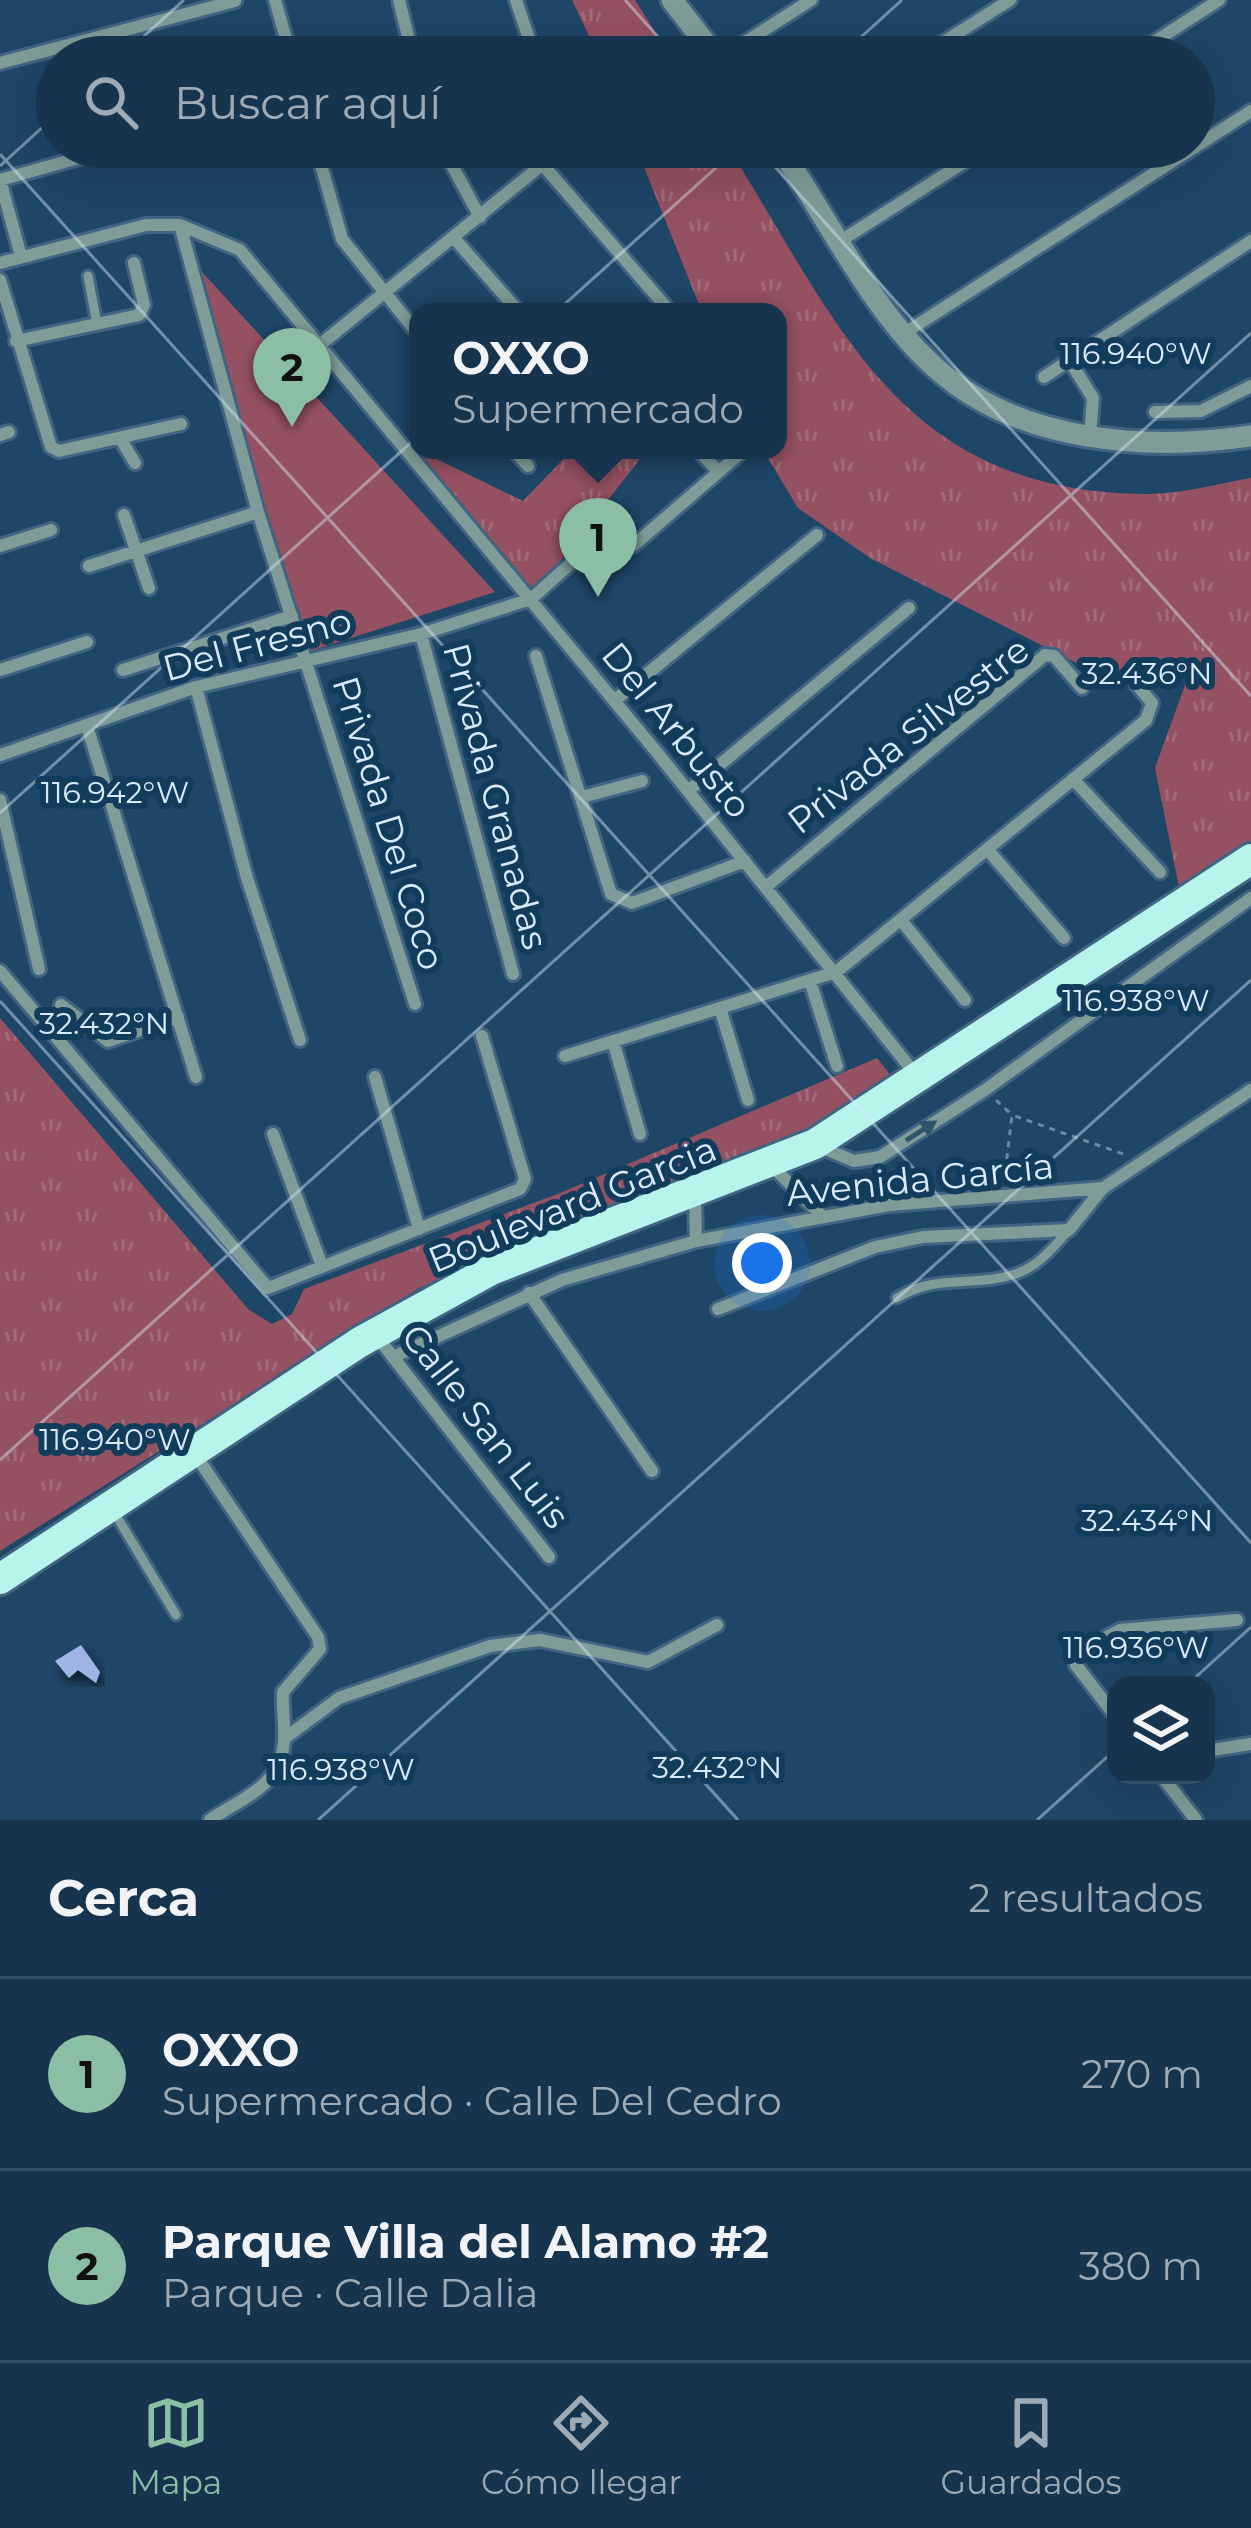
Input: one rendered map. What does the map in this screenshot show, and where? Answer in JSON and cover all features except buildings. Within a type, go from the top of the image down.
[{"type":"main road","name":"Boulevard Garcia","points":[[0,1579],[193,1451],[384,1345],[491,1270],[771,1165],[815,1144],[920,1080],[1251,859]]},
{"type":"street","points":[[275,0],[285,36]]},
{"type":"street","points":[[399,0],[408,36]]},
{"type":"street","points":[[516,0],[528,36]]},
{"type":"street","points":[[672,0],[702,36]]},
{"type":"street","points":[[753,36],[811,0]]},
{"type":"street","points":[[953,36],[1010,0]]},
{"type":"street","points":[[1163,36],[1219,0]]},
{"type":"street","points":[[102,36],[235,1]]},
{"type":"street","points":[[0,63],[36,54]]},
{"type":"street","points":[[1215,134],[1251,111]]},
{"type":"street","points":[[21,256],[0,180],[43,168]]},
{"type":"street","points":[[322,168],[342,239],[409,323]]},
{"type":"street","points":[[453,168],[479,217]]},
{"type":"street","points":[[321,344],[539,168]]},
{"type":"street","points":[[546,168],[663,303]]},
{"type":"street","points":[[792,168],[903,334],[969,395],[1010,414],[1090,436],[1150,442],[1251,436]]},
{"type":"street","points":[[842,240],[955,168]]},
{"type":"street","points":[[903,334],[1162,168]]},
{"type":"street","points":[[0,263],[146,225],[180,225]]},
{"type":"street","name":"Del Arbusto","points":[[180,225],[240,250],[409,451]]},
{"type":"street","name":"Privada Del Coco","points":[[180,225],[258,512],[415,1004]]},
{"type":"street","points":[[453,237],[511,303]]},
{"type":"street","points":[[1044,377],[1251,242]]},
{"type":"street","points":[[16,341],[139,315],[144,305],[134,262]]},
{"type":"street","points":[[0,280],[51,447],[59,451],[181,424]]},
{"type":"street","points":[[1070,360],[1093,398],[1090,436]]},
{"type":"street","points":[[1155,412],[1202,411],[1251,386]]},
{"type":"street","points":[[119,438],[135,463]]},
{"type":"street","name":"Del Arbusto","points":[[416,459],[920,1080]]},
{"type":"street","points":[[522,459],[528,466]]},
{"type":"street","points":[[707,459],[718,471]]},
{"type":"street","points":[[531,599],[589,547],[601,541],[634,545],[733,459]]},
{"type":"street","points":[[89,566],[258,512]]},
{"type":"street","points":[[124,515],[149,589]]},
{"type":"street","points":[[0,546],[51,530]]},
{"type":"street","points":[[614,701],[817,535]]},
{"type":"street","name":"Del Fresno","points":[[0,755],[196,687],[421,634],[531,599]]},
{"type":"street","points":[[688,791],[909,608]]},
{"type":"street","points":[[123,670],[292,616]]},
{"type":"street","name":"Privada Granadas","points":[[421,634],[513,974]]},
{"type":"street","points":[[0,670],[87,642]]},
{"type":"street","points":[[536,656],[611,894],[621,902],[746,861]]},
{"type":"street","name":"Privada Silvestre","points":[[767,886],[1046,656],[1054,656],[1082,688]]},
{"type":"street","points":[[565,1056],[836,972],[1153,711],[1137,685]]},
{"type":"street","points":[[196,687],[247,878],[300,1040]]},
{"type":"street","points":[[87,726],[196,1077]]},
{"type":"street","points":[[1073,779],[1160,872]]},
{"type":"street","points":[[582,797],[642,781]]},
{"type":"street","points":[[0,800],[40,968]]},
{"type":"street","points":[[987,849],[1064,938]]},
{"type":"street","points":[[815,1144],[865,1162],[985,1090],[1251,898]]},
{"type":"street","points":[[901,920],[965,1000]]},
{"type":"street","points":[[0,971],[268,1288],[524,1184],[482,1036]]},
{"type":"street","points":[[810,980],[837,1066]]},
{"type":"street","points":[[62,1005],[108,1041],[178,1017]]},
{"type":"street","points":[[720,1008],[748,1100]]},
{"type":"street","points":[[614,1041],[640,1134]]},
{"type":"street","points":[[376,1077],[419,1229]]},
{"type":"street","name":"Avenida García","points":[[384,1345],[562,1280],[696,1241],[820,1214],[1103,1189],[1251,1090]]},
{"type":"street","points":[[1235,1105],[1251,1107]]},
{"type":"street","points":[[273,1134],[322,1267]]},
{"type":"street","points":[[771,1165],[820,1214]]},
{"type":"street","points":[[718,1309],[875,1247],[923,1237],[1069,1230],[1103,1189]]},
{"type":"street","points":[[695,1194],[696,1241]]},
{"type":"street","points":[[550,1248],[562,1280]]},
{"type":"street","points":[[530,1293],[652,1471]]},
{"type":"street","name":"Calle San Luis","points":[[384,1345],[550,1556]]},
{"type":"street","points":[[193,1451],[318,1637],[316,1657],[283,1692],[285,1738],[276,1773],[267,1785],[210,1820]]},
{"type":"street","points":[[1107,1705],[1076,1665],[1077,1653],[1120,1630],[1238,1620]]},
{"type":"street","points":[[285,1738],[339,1698],[490,1646],[540,1640],[648,1662],[717,1625]]},
{"type":"street","points":[[1215,1750],[1251,1744]]},
{"type":"street","points":[[1168,1784],[1196,1820]]},
{"type":"lane","points":[[88,275],[97,324]]},
{"type":"lane","points":[[898,1298],[932,1281],[1016,1274],[1040,1261],[1069,1230]]},
{"type":"lane","points":[[110,1506],[176,1615]]},
{"type":"path","points":[[985,1090],[1012,1115],[1147,1162]]},
{"type":"path","points":[[1002,1197],[1012,1115]]},
{"type":"green space","points":[[572,0],[635,0],[658,36],[589,36]]},
{"type":"green space","points":[[644,168],[741,168],[844,334],[886,386],[934,429],[991,463],[1060,485],[1143,494],[1251,478],[1251,846],[1180,892],[1155,768],[1193,663],[1098,674],[870,558],[798,508],[768,459],[787,459],[787,303],[698,303]]},
{"type":"green space","points":[[192,261],[495,592],[307,652]]},
{"type":"green space","points":[[416,459],[437,459],[523,501],[563,459],[640,459],[531,599]]},
{"type":"green space","points":[[0,1018],[249,1310],[272,1324],[292,1314],[304,1289],[560,1193],[877,1058],[892,1077],[788,1141],[630,1199],[419,1288],[0,1551]]},
{"type":"place","name":"Parque Villa del Alamo #2","points":[[292,427]]},
{"type":"place","name":"OXXO","points":[[598,597]]}]
